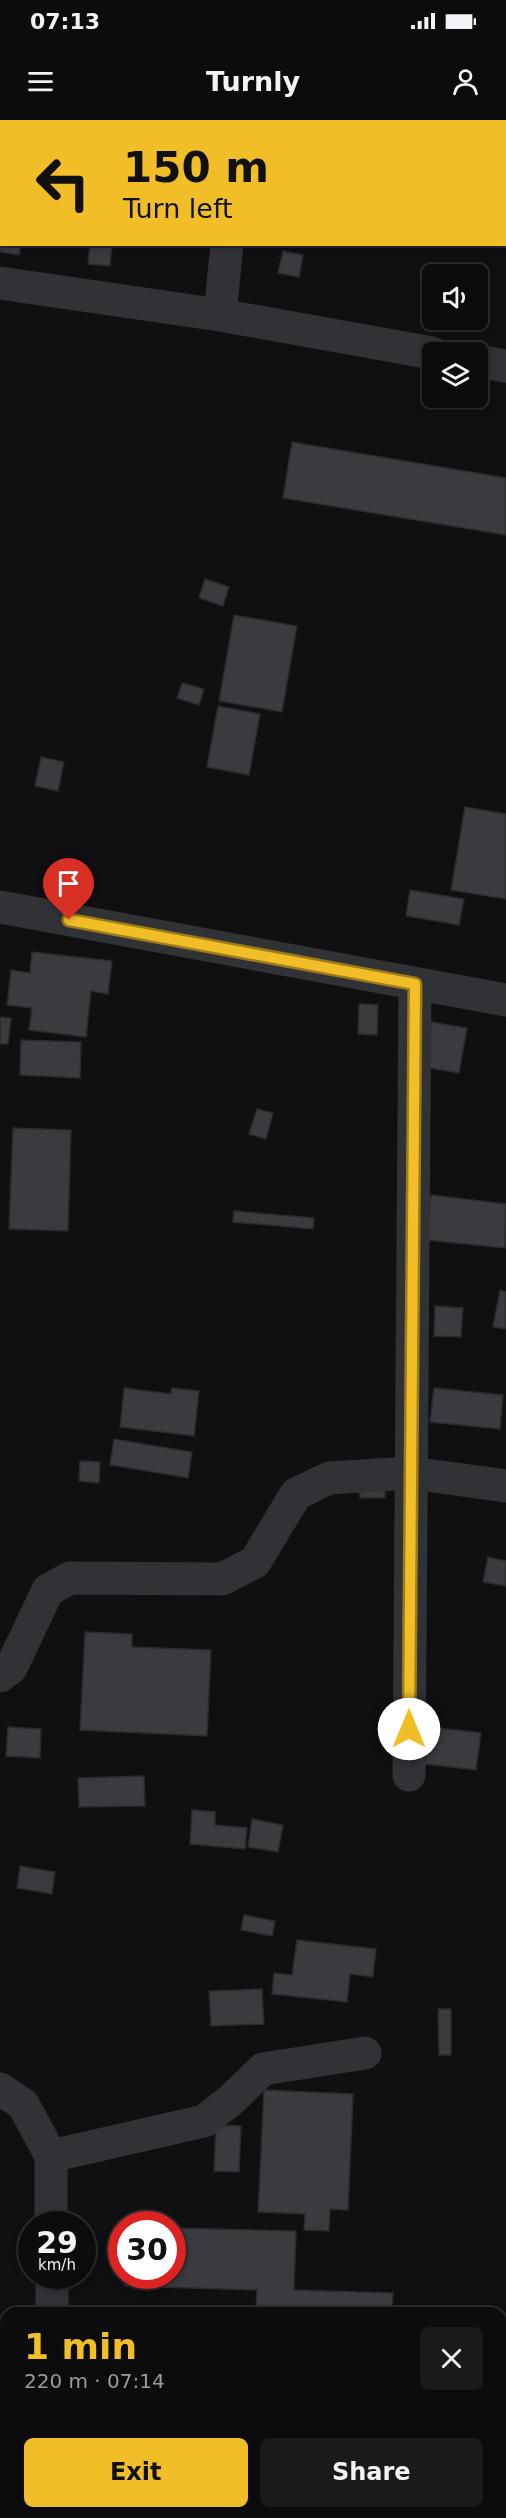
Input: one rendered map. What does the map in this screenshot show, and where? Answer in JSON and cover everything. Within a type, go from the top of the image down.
[{"type":"street","points":[[220,315],[227,246]]},
{"type":"street","points":[[0,283],[220,315],[422,351]]},
{"type":"street","points":[[488,363],[506,366]]},
{"type":"street","points":[[0,907],[506,999]]},
{"type":"street","points":[[409,1775],[415,984]]},
{"type":"street","points":[[0,1676],[11,1668],[48,1590],[70,1578],[222,1579],[255,1562],[296,1494],[329,1478],[411,1473],[506,1486]]},
{"type":"street","points":[[51,2156],[204,2121],[231,2100],[263,2069],[365,2053]]},
{"type":"street","points":[[0,2089],[23,2104],[51,2156],[51,2211]]},
{"type":"street","points":[[52,2289],[52,2307]]},
{"type":"building","points":[[0,246],[21,246],[19,255],[0,252]]},
{"type":"building","points":[[90,246],[112,246],[110,266],[88,264]]},
{"type":"building","points":[[283,251],[303,255],[299,277],[278,273]]},
{"type":"building","points":[[292,442],[506,478],[506,535],[283,498]]},
{"type":"building","points":[[205,579],[229,587],[223,606],[199,598]]},
{"type":"building","points":[[234,615],[297,626],[282,712],[219,701]]},
{"type":"building","points":[[182,683],[204,689],[199,705],[177,698]]},
{"type":"building","points":[[218,706],[260,714],[249,775],[207,767]]},
{"type":"building","points":[[41,757],[64,762],[58,791],[35,786]]},
{"type":"building","points":[[465,807],[506,814],[506,899],[451,890]]},
{"type":"building","points":[[410,890],[464,899],[459,925],[406,916]]},
{"type":"building","points":[[32,952],[112,961],[108,994],[91,991],[86,1037],[29,1030],[32,1008],[7,1005],[11,970],[30,973]]},
{"type":"building","points":[[359,1004],[378,1005],[377,1035],[358,1034]]},
{"type":"building","points":[[0,1017],[11,1018],[8,1044],[0,1044]]},
{"type":"building","points":[[431,1022],[467,1028],[459,1073],[423,1067]]},
{"type":"building","points":[[21,1040],[81,1042],[80,1078],[20,1075]]},
{"type":"building","points":[[257,1109],[273,1113],[266,1139],[249,1134]]},
{"type":"building","points":[[13,1128],[71,1130],[68,1231],[9,1229]]},
{"type":"building","points":[[431,1195],[506,1204],[505,1248],[426,1240]]},
{"type":"building","points":[[234,1211],[314,1218],[313,1229],[233,1222]]},
{"type":"building","points":[[500,1290],[506,1292],[506,1329],[493,1327]]},
{"type":"building","points":[[435,1306],[463,1308],[461,1337],[434,1336]]},
{"type":"building","points":[[124,1388],[171,1394],[172,1388],[199,1391],[194,1436],[120,1427]]},
{"type":"building","points":[[434,1388],[503,1395],[500,1429],[430,1422]]},
{"type":"building","points":[[114,1439],[192,1452],[188,1478],[110,1465]]},
{"type":"building","points":[[80,1461],[100,1462],[99,1483],[79,1481]]},
{"type":"building","points":[[385,1473],[385,1498],[360,1498],[360,1474]]},
{"type":"building","points":[[488,1557],[506,1561],[506,1586],[483,1582]]},
{"type":"building","points":[[85,1632],[132,1634],[132,1647],[211,1650],[207,1736],[80,1730]]},
{"type":"building","points":[[8,1727],[41,1729],[40,1758],[6,1756]]},
{"type":"building","points":[[430,1727],[481,1733],[476,1770],[425,1764]]},
{"type":"building","points":[[144,1776],[145,1806],[79,1807],[78,1778]]},
{"type":"building","points":[[192,1810],[215,1812],[215,1825],[247,1828],[245,1849],[190,1844]]},
{"type":"building","points":[[252,1819],[283,1825],[278,1852],[248,1847]]},
{"type":"building","points":[[20,1866],[55,1872],[52,1894],[17,1888]]},
{"type":"building","points":[[244,1915],[275,1921],[272,1936],[241,1930]]},
{"type":"building","points":[[297,1940],[376,1949],[373,1977],[350,1974],[347,2002],[272,1994],[274,1973],[292,1975]]},
{"type":"building","points":[[262,1989],[264,2024],[211,2026],[209,1991]]},
{"type":"building","points":[[438,2009],[451,2009],[451,2055],[439,2055]]},
{"type":"building","points":[[264,2090],[353,2094],[348,2210],[330,2209],[329,2231],[304,2230],[305,2214],[258,2212]]},
{"type":"building","points":[[216,2125],[241,2126],[239,2172],[214,2171]]},
{"type":"building","points":[[186,2228],[296,2231],[294,2290],[393,2293],[392,2307],[256,2307],[257,2290],[186,2288]]},
{"type":"route","points":[[69,920],[415,984],[409,1729]]}]
